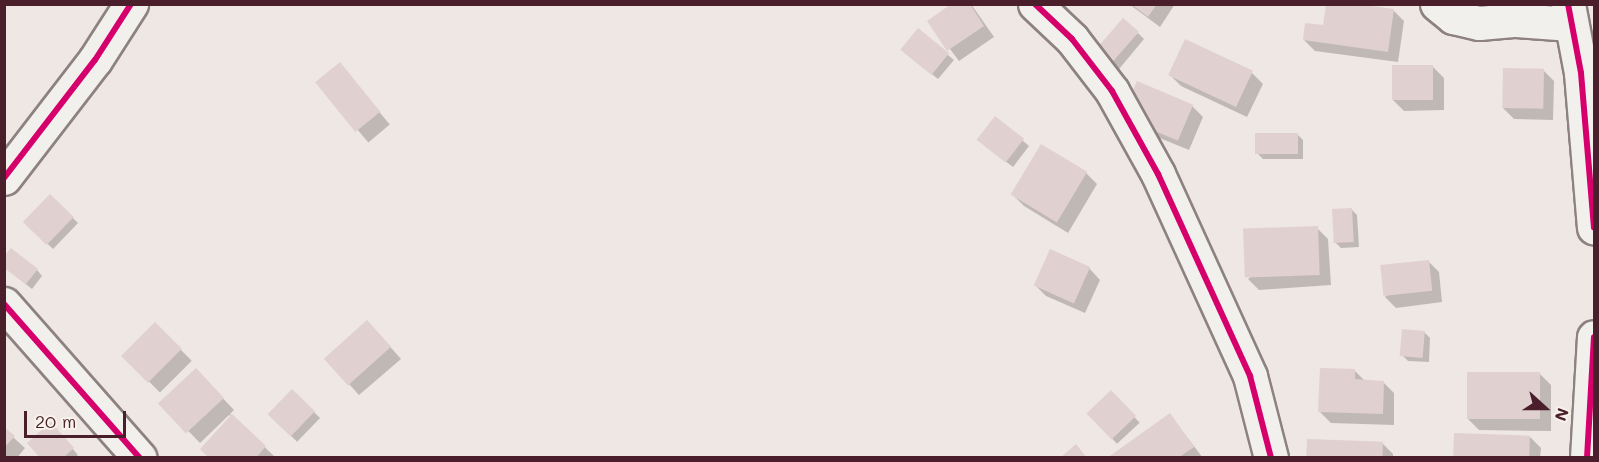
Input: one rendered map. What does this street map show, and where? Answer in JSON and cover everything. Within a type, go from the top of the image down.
[{"type":"street","points":[[4,178],[95,60],[131,4]]},
{"type":"street","points":[[1035,4],[1072,39],[1112,91],[1158,174],[1250,376],[1271,458]]},
{"type":"street","points":[[1437,4],[1453,17],[1479,23],[1569,14],[1591,140],[1594,227]]},
{"type":"street","points":[[4,304],[140,458]]},
{"type":"street","points":[[1587,458],[1594,337]]},
{"type":"building","points":[[951,4],[970,4],[984,26],[947,51],[927,21]]},
{"type":"building","points":[[1131,4],[1157,4],[1148,17]]},
{"type":"building","points":[[1326,5],[1364,5],[1394,9],[1388,52],[1303,40],[1305,23],[1323,25]]},
{"type":"building","points":[[1123,18],[1139,32],[1107,69],[1091,55]]},
{"type":"building","points":[[918,28],[949,53],[931,75],[900,50]]},
{"type":"building","points":[[1185,39],[1253,71],[1236,107],[1168,75]]},
{"type":"building","points":[[340,62],[380,112],[355,132],[315,82]]},
{"type":"building","points":[[1392,65],[1433,65],[1433,100],[1392,100]]},
{"type":"building","points":[[1503,68],[1544,69],[1543,109],[1502,108]]},
{"type":"building","points":[[1137,81],[1193,105],[1178,141],[1122,117]]},
{"type":"building","points":[[995,116],[1024,139],[1006,162],[977,140]]},
{"type":"building","points":[[1255,133],[1298,133],[1298,154],[1255,154]]},
{"type":"building","points":[[1041,144],[1087,172],[1057,222],[1011,195]]},
{"type":"building","points":[[50,194],[74,217],[47,245],[23,222]]},
{"type":"building","points":[[1352,208],[1354,242],[1334,243],[1332,209]]},
{"type":"building","points":[[1318,226],[1320,275],[1245,278],[1243,229]]},
{"type":"building","points":[[11,248],[38,269],[26,284],[4,268],[4,256]]},
{"type":"building","points":[[1050,249],[1090,267],[1074,303],[1034,286]]},
{"type":"building","points":[[1429,260],[1432,291],[1384,296],[1380,265]]},
{"type":"building","points":[[367,320],[391,347],[348,386],[324,359]]},
{"type":"building","points":[[155,322],[182,349],[148,383],[121,356]]},
{"type":"building","points":[[1402,329],[1425,331],[1423,358],[1400,356]]},
{"type":"building","points":[[196,368],[224,398],[186,433],[158,403]]},
{"type":"building","points":[[1320,368],[1355,369],[1355,379],[1384,381],[1383,414],[1318,412]]},
{"type":"building","points":[[1467,372],[1540,372],[1540,419],[1467,419]]},
{"type":"building","points":[[292,389],[315,411],[291,436],[268,414]]},
{"type":"building","points":[[1111,390],[1136,416],[1112,440],[1087,414]]},
{"type":"building","points":[[1170,413],[1194,447],[1178,458],[1107,458]]},
{"type":"building","points":[[232,414],[266,446],[256,458],[209,458],[200,449]]},
{"type":"building","points":[[51,422],[74,448],[63,458],[40,458],[27,443]]},
{"type":"building","points":[[4,427],[15,436],[4,448]]},
{"type":"building","points":[[1454,433],[1530,436],[1529,458],[1453,458]]},
{"type":"building","points":[[1307,439],[1383,442],[1382,458],[1306,458]]},
{"type":"building","points":[[1076,444],[1087,458],[1060,458]]},
{"type":"cycle path","points":[[4,178],[95,60],[131,4]]},
{"type":"cycle path","points":[[1035,4],[1072,39],[1112,91],[1158,174],[1250,376],[1271,458]]},
{"type":"cycle path","points":[[1568,4],[1581,73],[1594,227]]},
{"type":"cycle path","points":[[4,304],[140,458]]},
{"type":"cycle path","points":[[1587,458],[1594,337]]}]
